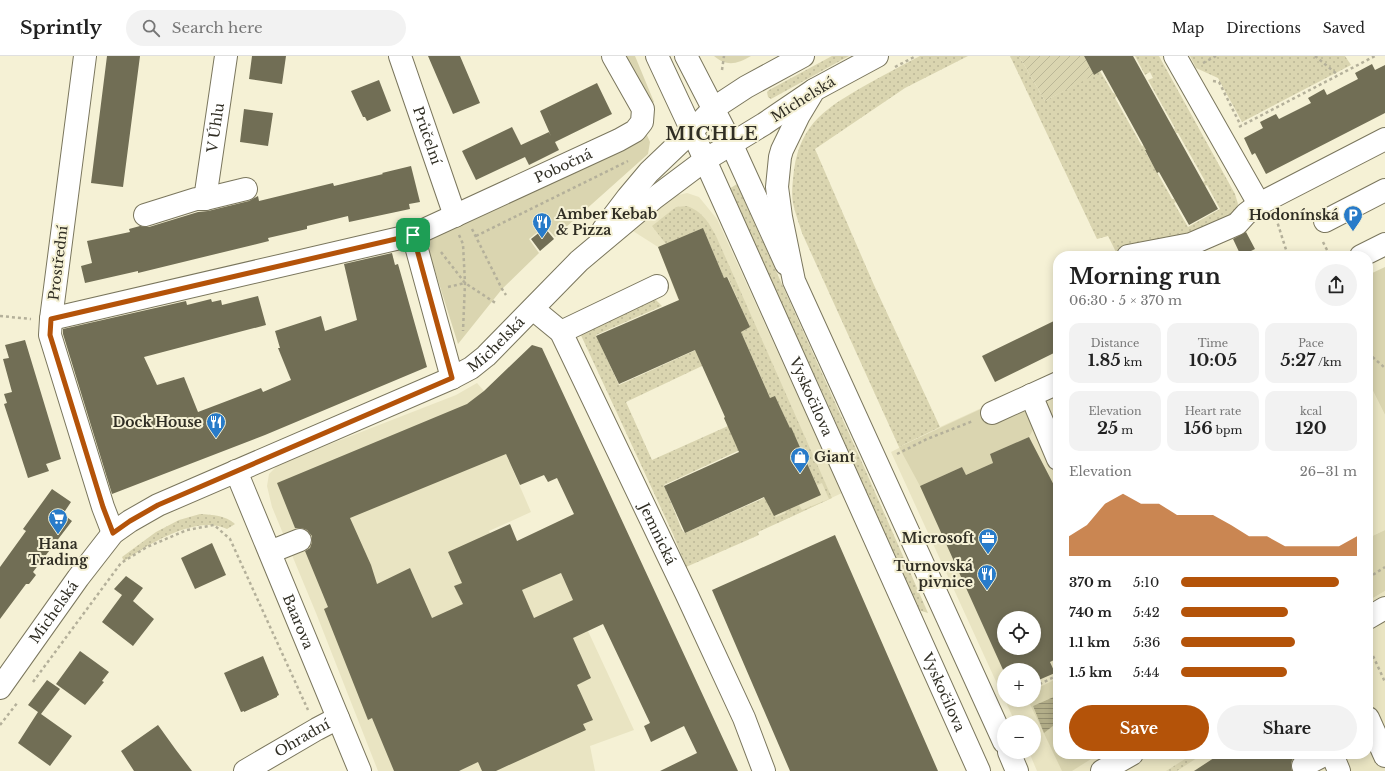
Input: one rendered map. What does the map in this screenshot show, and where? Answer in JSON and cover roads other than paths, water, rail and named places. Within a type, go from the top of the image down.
[{"type":"street","name":"Prostřední","points":[[85,56],[43,319],[50,335],[103,507],[113,533]]},
{"type":"street","name":"V Úhlu","points":[[205,199],[226,56]]},
{"type":"street","name":"Průčelní","points":[[400,56],[458,220]]},
{"type":"street","name":"Pobočná","points":[[43,319],[413,235],[458,220],[635,132],[642,122],[643,109],[613,56]]},
{"type":"street","name":"Vyskočilova","points":[[657,56],[979,771]]},
{"type":"street","points":[[686,56],[731,143],[997,727]]},
{"type":"street","name":"Michelská","points":[[579,261],[649,172],[714,108],[746,87],[803,56]]},
{"type":"street","name":"Michelská","points":[[0,688],[78,578],[113,533],[130,521],[158,505],[452,378],[471,368],[486,356],[579,261],[652,199],[705,160],[764,124],[814,90],[876,56]]},
{"type":"street","points":[[1175,56],[1263,202]]},
{"type":"street","points":[[794,281],[781,217],[777,186],[779,164],[782,150],[799,115],[814,90]]},
{"type":"street","points":[[1154,251],[1191,244],[1237,224],[1246,214],[1263,202],[1385,139]]},
{"type":"street","points":[[145,216],[196,199],[205,199],[246,189]]},
{"type":"street","points":[[1325,221],[1385,190]]},
{"type":"street","points":[[413,235],[452,378]]},
{"type":"street","points":[[1371,251],[1385,244]]},
{"type":"street","points":[[561,332],[657,286]]},
{"type":"street","name":"Jemnická","points":[[533,309],[561,332],[686,593],[740,711],[764,771]]},
{"type":"street","points":[[992,413],[1053,385]]},
{"type":"street","points":[[1031,395],[1053,447]]},
{"type":"street","name":"Baarova","points":[[236,471],[360,771]]},
{"type":"street","points":[[270,552],[300,540]]},
{"type":"street","points":[[1373,615],[1385,608]]},
{"type":"street","name":"Ohradní","points":[[245,771],[338,718]]},
{"type":"street","points":[[1373,729],[1385,756]]},
{"type":"street","points":[[1012,759],[1017,771]]},
{"type":"street","points":[[1102,771],[1123,759]]},
{"type":"street","points":[[1334,759],[1339,771]]},
{"type":"place","name":"Hodonínská","points":[[1353,232]]},
{"type":"place","name":"Amber Kebab & Pizza","points":[[542,239]]},
{"type":"place","name":"Dock House","points":[[216,439]]},
{"type":"place","name":"Giant","points":[[800,474]]},
{"type":"place","name":"Hana Trading","points":[[58,535]]},
{"type":"place","name":"Microsoft","points":[[988,555]]},
{"type":"place","name":"Turnovská pivnice","points":[[987,591]]},
{"type":"district","name":"MICHLE","points":[[712,134]]}]
